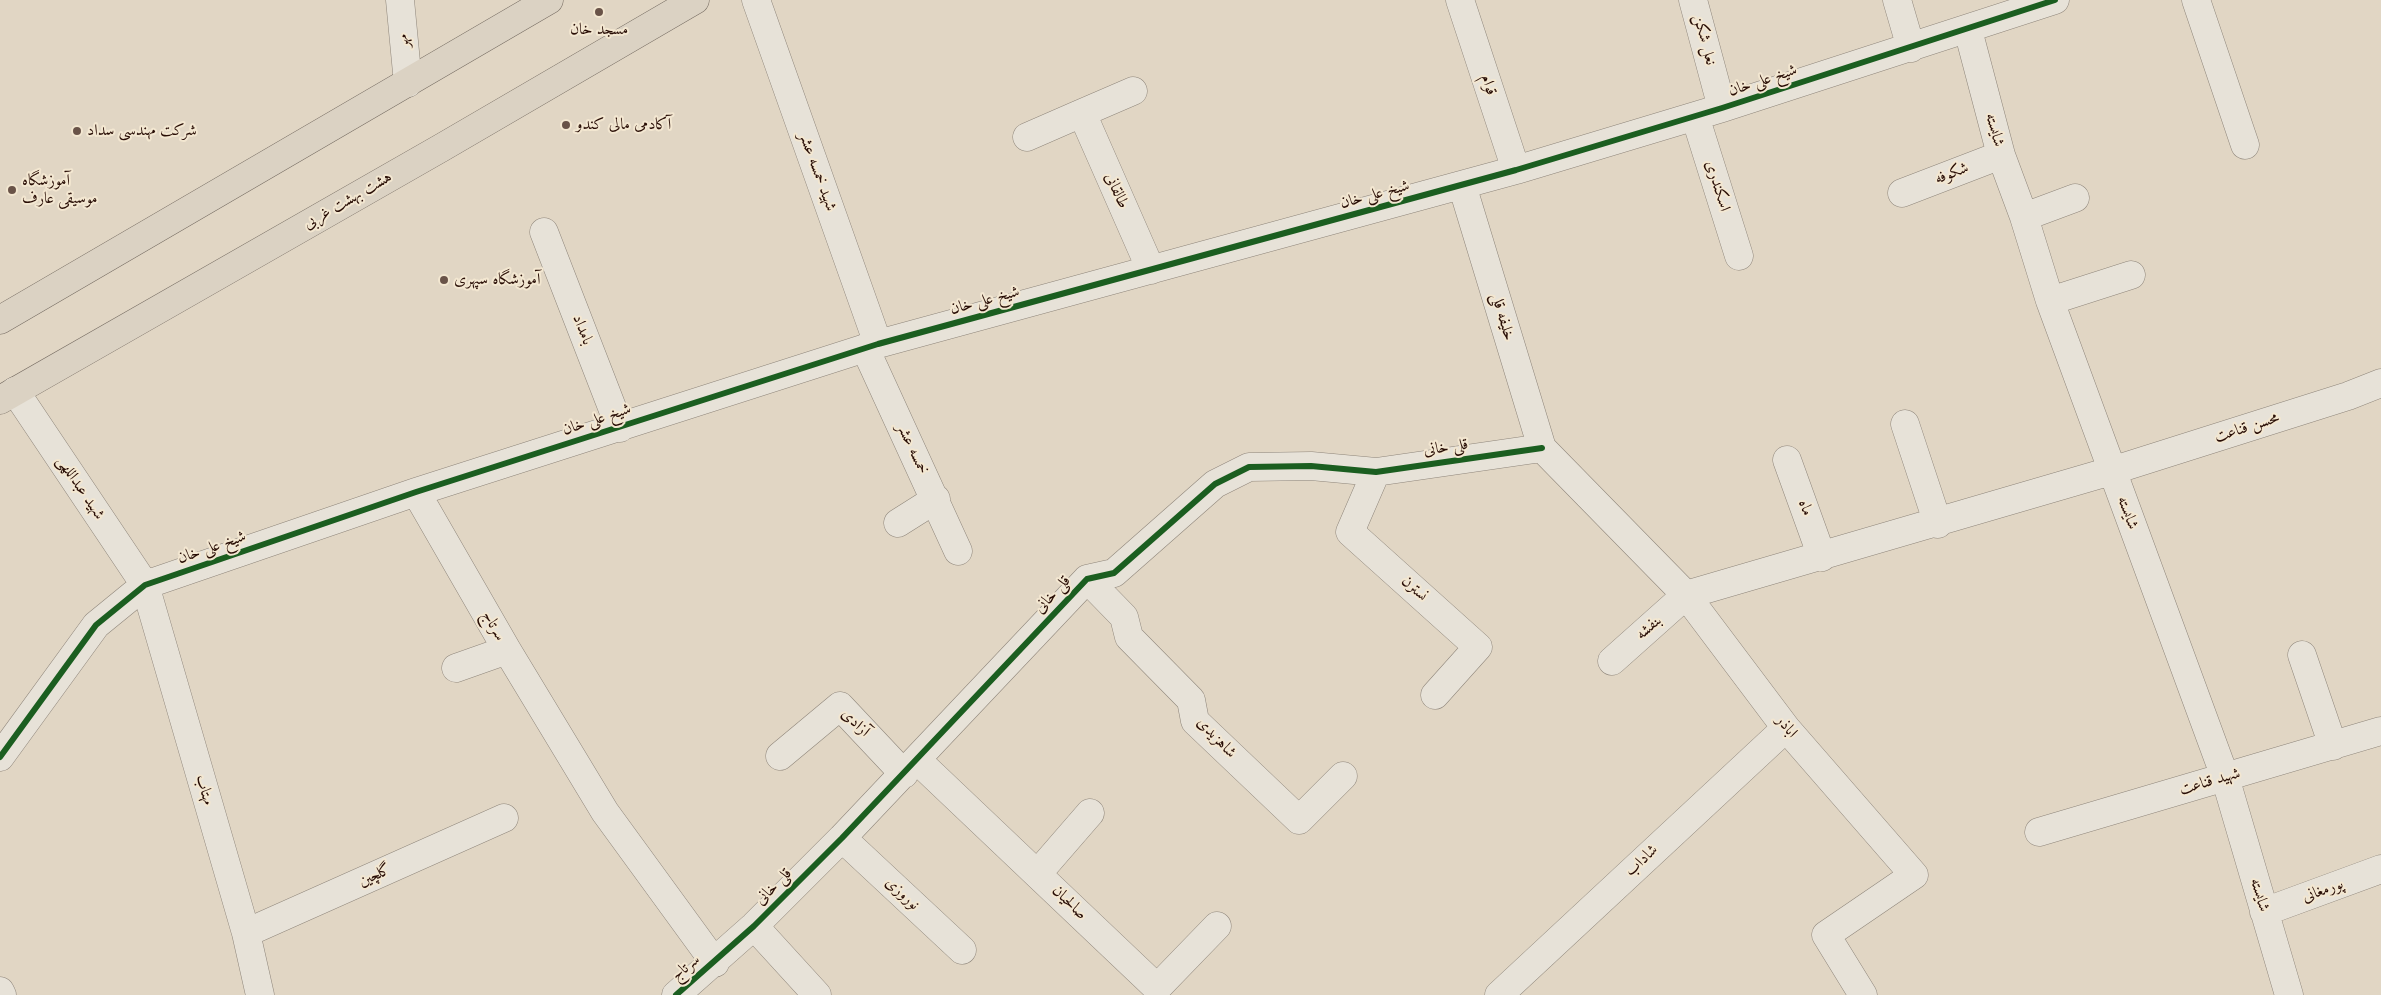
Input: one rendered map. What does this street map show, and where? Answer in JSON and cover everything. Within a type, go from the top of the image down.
[{"type":"main road","points":[[0,320],[549,0]]},
{"type":"main road","name":"هشت بهشت غربی","points":[[8,396],[695,0]]},
{"type":"street","name":"مهر","points":[[400,0],[408,83]]},
{"type":"street","name":"شهید خمسه عشر","points":[[756,0],[872,346]]},
{"type":"street","name":"قوام","points":[[1460,0],[1516,170]]},
{"type":"street","name":"نعل شکن","points":[[1693,0],[1722,108]]},
{"type":"street","points":[[1897,0],[1911,48]]},
{"type":"street","name":"شیخ علی خان","points":[[0,757],[96,626],[145,585],[416,492],[872,346],[1516,170],[1722,108],[1968,30],[2055,0]]},
{"type":"street","points":[[2196,0],[2245,145]]},
{"type":"street","name":"شایسته","points":[[1968,30],[2001,155],[2024,217],[2050,301],[2111,471],[2225,778],[2289,995]]},
{"type":"street","points":[[1027,137],[1133,91]]},
{"type":"street","name":"طالقانی","points":[[1082,113],[1150,270]]},
{"type":"street","name":"اسکندری","points":[[1695,116],[1739,256]]},
{"type":"street","name":"شکوفه","points":[[1902,193],[2001,155]]},
{"type":"street","name":"خلیفه قلی","points":[[1462,185],[1542,448]]},
{"type":"street","points":[[2024,217],[2075,198]]},
{"type":"street","name":"بامداد","points":[[544,232],[620,428]]},
{"type":"street","points":[[2050,301],[2131,275]]},
{"type":"street","name":"خمسه عشر","points":[[872,346],[958,551]]},
{"type":"street","name":"محسن قناعت","points":[[1686,595],[1938,524],[2348,396],[2381,383]]},
{"type":"street","name":"شهید عبداللهی","points":[[8,396],[145,585]]},
{"type":"street","points":[[1905,424],[1938,524]]},
{"type":"street","name":"قلی خانی","points":[[715,963],[842,838],[1087,579],[1114,573],[1215,484],[1249,467],[1311,466],[1376,472],[1542,448]]},
{"type":"street","name":"اباذر","points":[[1542,448],[1686,595],[1786,728],[1914,876],[1826,935],[1863,995]]},
{"type":"street","name":"ماه","points":[[1787,460],[1822,557]]},
{"type":"street","name":"نسترن","points":[[1376,472],[1350,532],[1478,647],[1435,695]]},
{"type":"street","name":"سرتاج","points":[[416,492],[507,650],[605,812],[715,963],[676,995]]},
{"type":"street","points":[[898,523],[936,499]]},
{"type":"street","name":"شاهزیدی","points":[[1087,579],[1124,617],[1129,637],[1190,700],[1195,721],[1299,820],[1343,776]]},
{"type":"street","name":"مهتاب","points":[[145,585],[246,933],[260,995]]},
{"type":"street","name":"بنفشه","points":[[1612,661],[1686,595]]},
{"type":"street","points":[[456,668],[507,650]]},
{"type":"street","points":[[2302,655],[2332,746]]},
{"type":"street","name":"آزادی","points":[[780,756],[840,706],[910,767]]},
{"type":"street","name":"شاداب","points":[[1503,994],[1786,728]]},
{"type":"street","name":"شهید قناعت","points":[[2039,832],[2381,731]]},
{"type":"street","name":"صالحیان","points":[[910,767],[1038,873],[1157,988],[1217,926]]},
{"type":"street","points":[[1038,873],[1090,813]]},
{"type":"street","name":"گلچین","points":[[246,933],[504,818]]},
{"type":"street","name":"نوروزی","points":[[842,838],[962,950]]},
{"type":"street","name":"پورمغانی","points":[[2264,912],[2381,869]]},
{"type":"street","points":[[754,926],[817,995]]},
{"type":"cycle path","points":[[0,757],[96,625],[145,585],[416,492],[878,344],[1516,170],[1722,108],[2055,0]]},
{"type":"cycle path","points":[[676,995],[754,926],[842,838],[1087,579],[1114,573],[1215,484],[1249,467],[1311,466],[1376,472],[1542,448]]},
{"type":"place","name":"مسجد خان","points":[[599,12]]},
{"type":"place","name":"آکادمی مالی کندو","points":[[566,125]]},
{"type":"place","name":"شرکت مهندسی سداد","points":[[77,131]]},
{"type":"place","name":"آموزشگاه موسیقی عارف","points":[[12,190]]},
{"type":"place","name":"آموزشگاه سپهری","points":[[444,280]]}]
